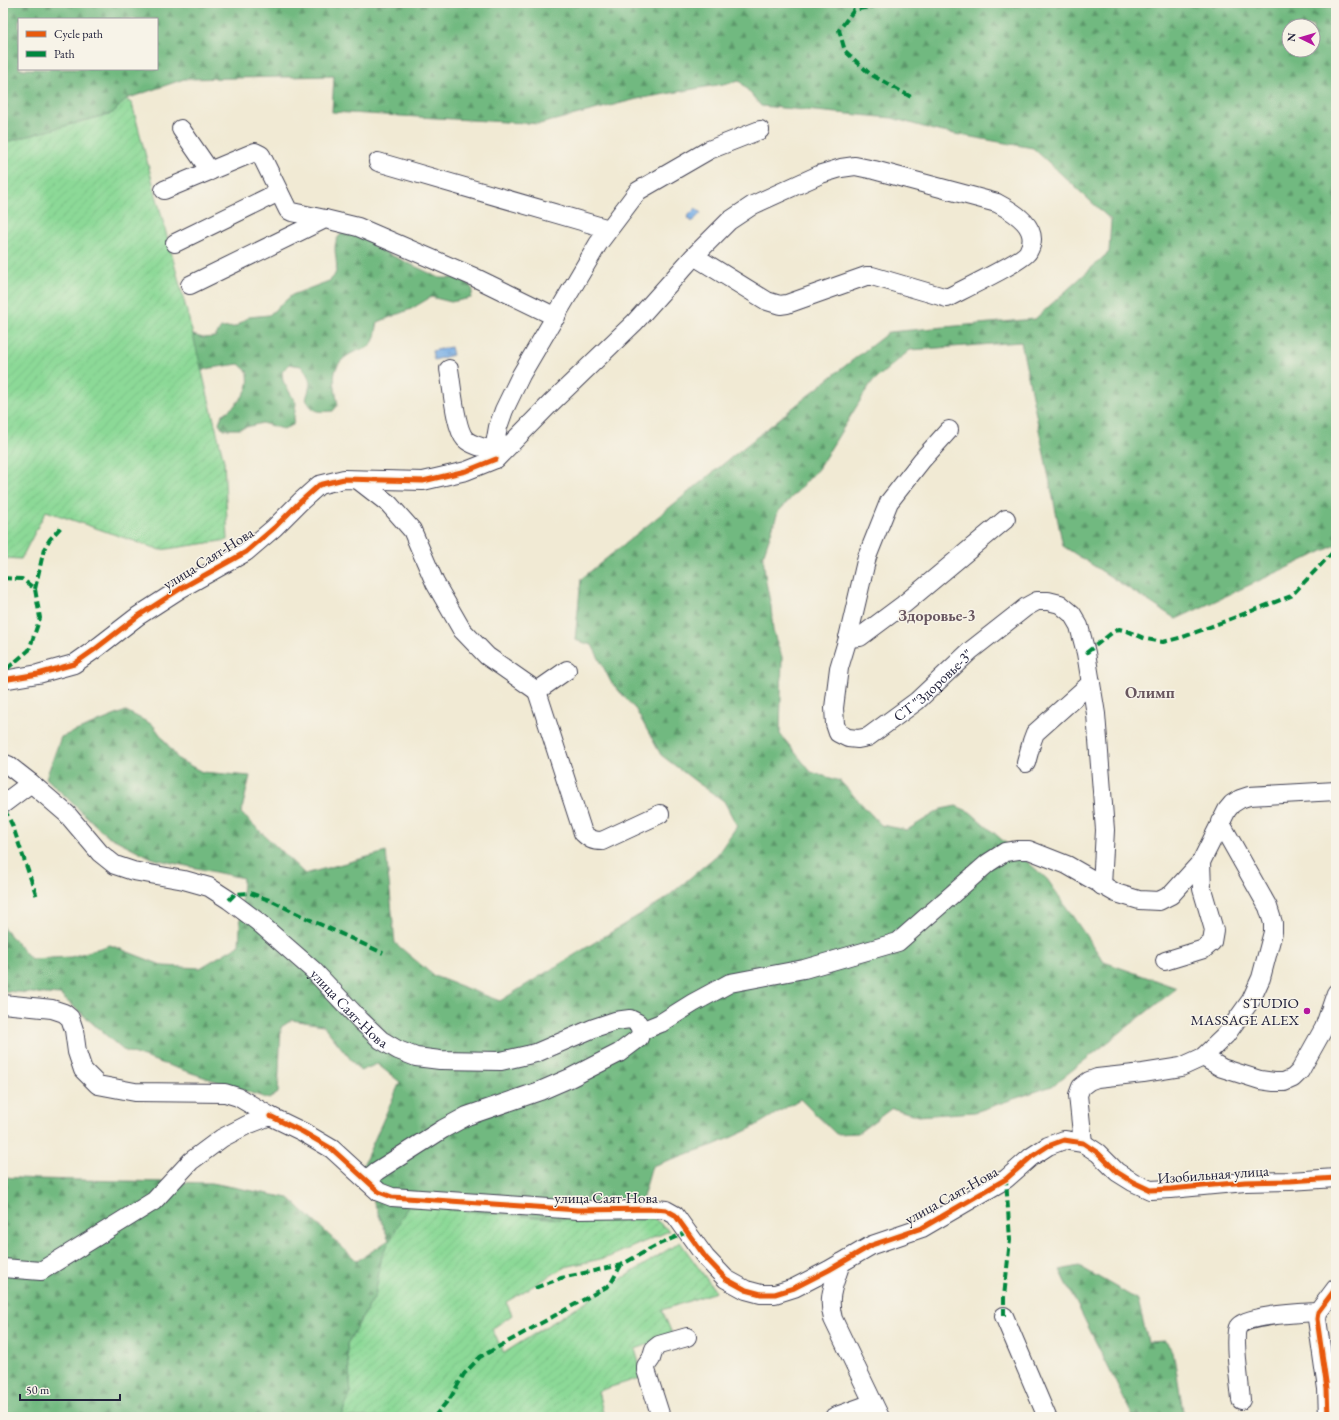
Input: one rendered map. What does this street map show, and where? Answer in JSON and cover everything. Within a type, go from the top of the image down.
[{"type":"street","points":[[181,130],[210,171]]},
{"type":"street","points":[[495,455],[498,427],[504,410],[521,375],[609,228],[638,191],[709,150],[760,130]]},
{"type":"street","points":[[164,190],[256,152],[261,155],[288,210],[358,228],[474,277],[556,317]]},
{"type":"street","points":[[378,162],[609,228]]},
{"type":"street","points":[[495,455],[635,322],[694,256],[729,220],[753,205],[821,174],[841,168],[855,166],[997,204],[1014,212],[1028,226],[1031,238],[1031,245],[1028,254],[947,298],[872,276],[866,276],[787,304],[780,305],[767,301],[694,256]]},
{"type":"street","points":[[175,243],[279,192]]},
{"type":"street","points":[[190,285],[325,219]]},
{"type":"street","points":[[449,369],[459,427],[462,433],[466,439],[495,455]]},
{"type":"street","name":"СТ \"Здоровье-3\"","points":[[949,430],[922,460],[890,502],[867,557],[848,638],[839,668],[834,708],[835,724],[838,733],[848,738],[858,739],[868,737],[917,701],[970,651],[1026,607],[1037,601],[1048,601],[1060,604],[1072,614],[1076,620],[1086,653],[1096,714],[1105,830],[1102,886]]},
{"type":"street","name":"улица Саят-Нова","points":[[3,680],[38,674],[74,664],[138,616],[180,589],[246,552],[274,528],[319,485],[344,479],[423,481],[466,471],[495,455]]},
{"type":"street","points":[[358,480],[390,504],[412,530],[434,582],[462,630],[487,656],[537,691],[583,833],[595,841],[602,841],[660,814]]},
{"type":"street","points":[[848,638],[860,637],[904,606],[1006,519]]},
{"type":"street","points":[[537,691],[566,670]]},
{"type":"street","points":[[1026,763],[1035,733],[1090,683]]},
{"type":"street","name":"улица Саят-Нова","points":[[3,763],[8,765],[31,783],[67,814],[100,852],[115,865],[134,871],[184,880],[209,887],[229,900],[257,921],[313,970],[381,1040],[398,1050],[416,1056],[440,1060],[501,1061],[536,1053],[594,1028],[615,1021],[630,1020],[638,1023],[641,1031]]},
{"type":"street","points":[[3,804],[31,783]]},
{"type":"street","points":[[366,1180],[377,1171],[467,1116],[540,1091],[570,1078],[619,1053],[639,1038],[641,1031],[661,1023],[693,1003],[730,983],[804,969],[898,942],[988,864],[1005,852],[1029,850],[1067,866],[1116,893],[1139,900],[1159,900],[1171,895],[1201,862],[1226,810],[1232,804],[1249,796],[1336,791]]},
{"type":"street","points":[[1083,1143],[1078,1095],[1081,1087],[1089,1081],[1097,1078],[1181,1067],[1203,1057],[1226,1036],[1251,1000],[1261,978],[1273,932],[1273,923],[1268,907],[1220,822]]},
{"type":"street","points":[[1165,961],[1204,949],[1212,942],[1214,930],[1202,889],[1201,862]]},
{"type":"street","points":[[1203,1057],[1222,1068],[1260,1080],[1284,1082],[1293,1078],[1300,1071],[1324,1028],[1336,993]]},
{"type":"street","name":"улица Саят-Нова","points":[[3,1004],[52,1009],[64,1012],[70,1018],[74,1030],[77,1052],[83,1070],[98,1085],[135,1092],[225,1093],[238,1097],[332,1149],[379,1192],[392,1197],[571,1210],[656,1208],[666,1210],[675,1215],[706,1258],[726,1279],[746,1290],[761,1294],[775,1294],[794,1288],[872,1244],[914,1232],[1006,1179],[1031,1157],[1048,1146],[1064,1140],[1083,1143]]},
{"type":"street","points":[[3,1268],[41,1271],[154,1201],[191,1162],[222,1138],[247,1125],[270,1116]]},
{"type":"street","name":"Изобильная улица","points":[[1083,1143],[1098,1153],[1116,1172],[1150,1190],[1245,1182],[1336,1178]]},
{"type":"street","points":[[834,1417],[877,1410],[832,1319],[830,1298],[840,1263]]},
{"type":"street","points":[[1328,1417],[1327,1389],[1317,1326],[1318,1312],[1336,1288]]},
{"type":"street","points":[[1241,1400],[1236,1340],[1238,1327],[1242,1323],[1249,1320],[1281,1315],[1318,1312]]},
{"type":"street","points":[[1004,1316],[1047,1417]]},
{"type":"street","points":[[661,1417],[646,1366],[651,1359],[654,1349],[660,1345],[688,1337]]},
{"type":"green space","points":[[3,3],[1336,3],[1336,545],[1176,619],[1063,546],[1021,342],[910,350],[871,383],[818,469],[778,512],[763,556],[771,606],[773,631],[782,657],[780,734],[811,772],[840,781],[881,825],[907,830],[942,809],[956,806],[970,812],[1047,879],[1104,962],[1177,988],[1052,1086],[975,1112],[918,1116],[892,1108],[858,1133],[836,1134],[800,1099],[752,1128],[719,1143],[652,1166],[638,1214],[559,1219],[511,1216],[382,1256],[375,1296],[347,1344],[351,1392],[341,1417],[3,1417],[3,1177],[212,1183],[289,1198],[357,1261],[389,1240],[361,1170],[400,1082],[377,1064],[360,1071],[323,1025],[292,1020],[281,1027],[278,1093],[269,1099],[123,1050],[60,995],[3,991],[3,927],[31,959],[71,957],[110,945],[164,966],[200,968],[239,945],[243,878],[154,859],[106,835],[46,778],[61,737],[126,711],[153,725],[178,759],[202,772],[250,776],[241,813],[305,874],[386,852],[395,943],[434,976],[500,1001],[665,899],[717,855],[737,826],[724,801],[661,755],[636,710],[611,682],[592,645],[575,640],[581,579],[889,332],[1035,319],[1109,252],[1111,220],[1033,148],[938,131],[892,118],[761,106],[740,81],[637,99],[540,124],[332,112],[334,76],[184,79],[126,99],[113,113],[3,143]]},
{"type":"green space","points":[[126,99],[132,104],[191,327],[224,461],[228,540],[160,550],[46,511],[21,559],[3,558],[3,143],[113,113]]},
{"type":"green space","points":[[346,231],[369,241],[376,248],[440,278],[454,278],[467,282],[473,290],[471,298],[451,302],[431,297],[411,309],[378,322],[375,338],[372,344],[352,353],[339,363],[334,375],[338,405],[333,411],[317,411],[311,407],[306,399],[310,385],[309,378],[301,366],[289,364],[282,372],[283,381],[296,403],[293,425],[283,429],[262,423],[239,429],[223,429],[219,423],[222,415],[230,410],[244,394],[247,389],[248,372],[239,364],[211,368],[172,379],[186,333],[203,338],[215,337],[221,328],[235,327],[249,317],[269,315],[292,295],[329,281],[334,276],[336,269],[336,242],[339,236]]},
{"type":"green space","points":[[408,1206],[559,1219],[638,1214],[655,1219],[669,1231],[609,1257],[565,1267],[506,1302],[512,1315],[492,1329],[504,1353],[680,1242],[716,1292],[662,1310],[673,1336],[635,1349],[643,1377],[598,1391],[604,1417],[341,1417],[351,1392],[347,1344],[375,1296],[382,1256]]},
{"type":"green space","points":[[1079,1266],[1138,1300],[1148,1342],[1165,1341],[1173,1351],[1184,1417],[1133,1417],[1060,1270]]},
{"type":"water","points":[[696,208],[701,213],[692,222],[687,217]]},
{"type":"water","points":[[451,347],[453,355],[434,360],[432,351]]},
{"type":"marked path","points":[[890,3],[854,10],[839,30],[845,51],[870,74],[911,97]]},
{"type":"marked path","points":[[35,589],[44,549],[50,539],[63,525]]},
{"type":"marked path","points":[[1086,653],[1119,629],[1146,639],[1163,642],[1183,637],[1291,596],[1335,550]]},
{"type":"marked path","points":[[3,578],[22,579],[35,589],[40,618],[29,650],[3,672]]},
{"type":"marked path","points":[[3,810],[8,816],[13,827],[37,897]]},
{"type":"marked path","points":[[229,900],[235,894],[250,893],[272,901],[383,953]]},
{"type":"marked path","points":[[1004,1316],[1004,1297],[1010,1240],[1006,1179]]},
{"type":"marked path","points":[[535,1288],[561,1278],[621,1265],[657,1245],[687,1232]]},
{"type":"marked path","points":[[434,1417],[451,1397],[464,1374],[480,1357],[610,1285],[621,1265]]},
{"type":"cycle path","points":[[3,680],[38,674],[74,664],[138,616],[180,589],[246,552],[274,528],[319,485],[344,479],[423,481],[466,471],[496,459]]},
{"type":"cycle path","points":[[270,1116],[303,1132],[332,1149],[379,1192],[392,1197],[578,1210],[666,1210],[675,1215],[706,1258],[726,1279],[746,1290],[761,1294],[775,1294],[794,1288],[872,1245],[922,1228],[1006,1179],[1031,1157],[1048,1146],[1064,1140],[1083,1143],[1098,1153],[1117,1172],[1150,1190],[1245,1182],[1336,1178]]},
{"type":"cycle path","points":[[1328,1417],[1327,1389],[1317,1319],[1318,1312],[1336,1288]]},
{"type":"place","name":"STUDIO MASSAGE ALEX","points":[[1307,1011]]},
{"type":"district","name":"Здоровье-3","points":[[937,615]]},
{"type":"district","name":"Олимп","points":[[1150,692]]}]
